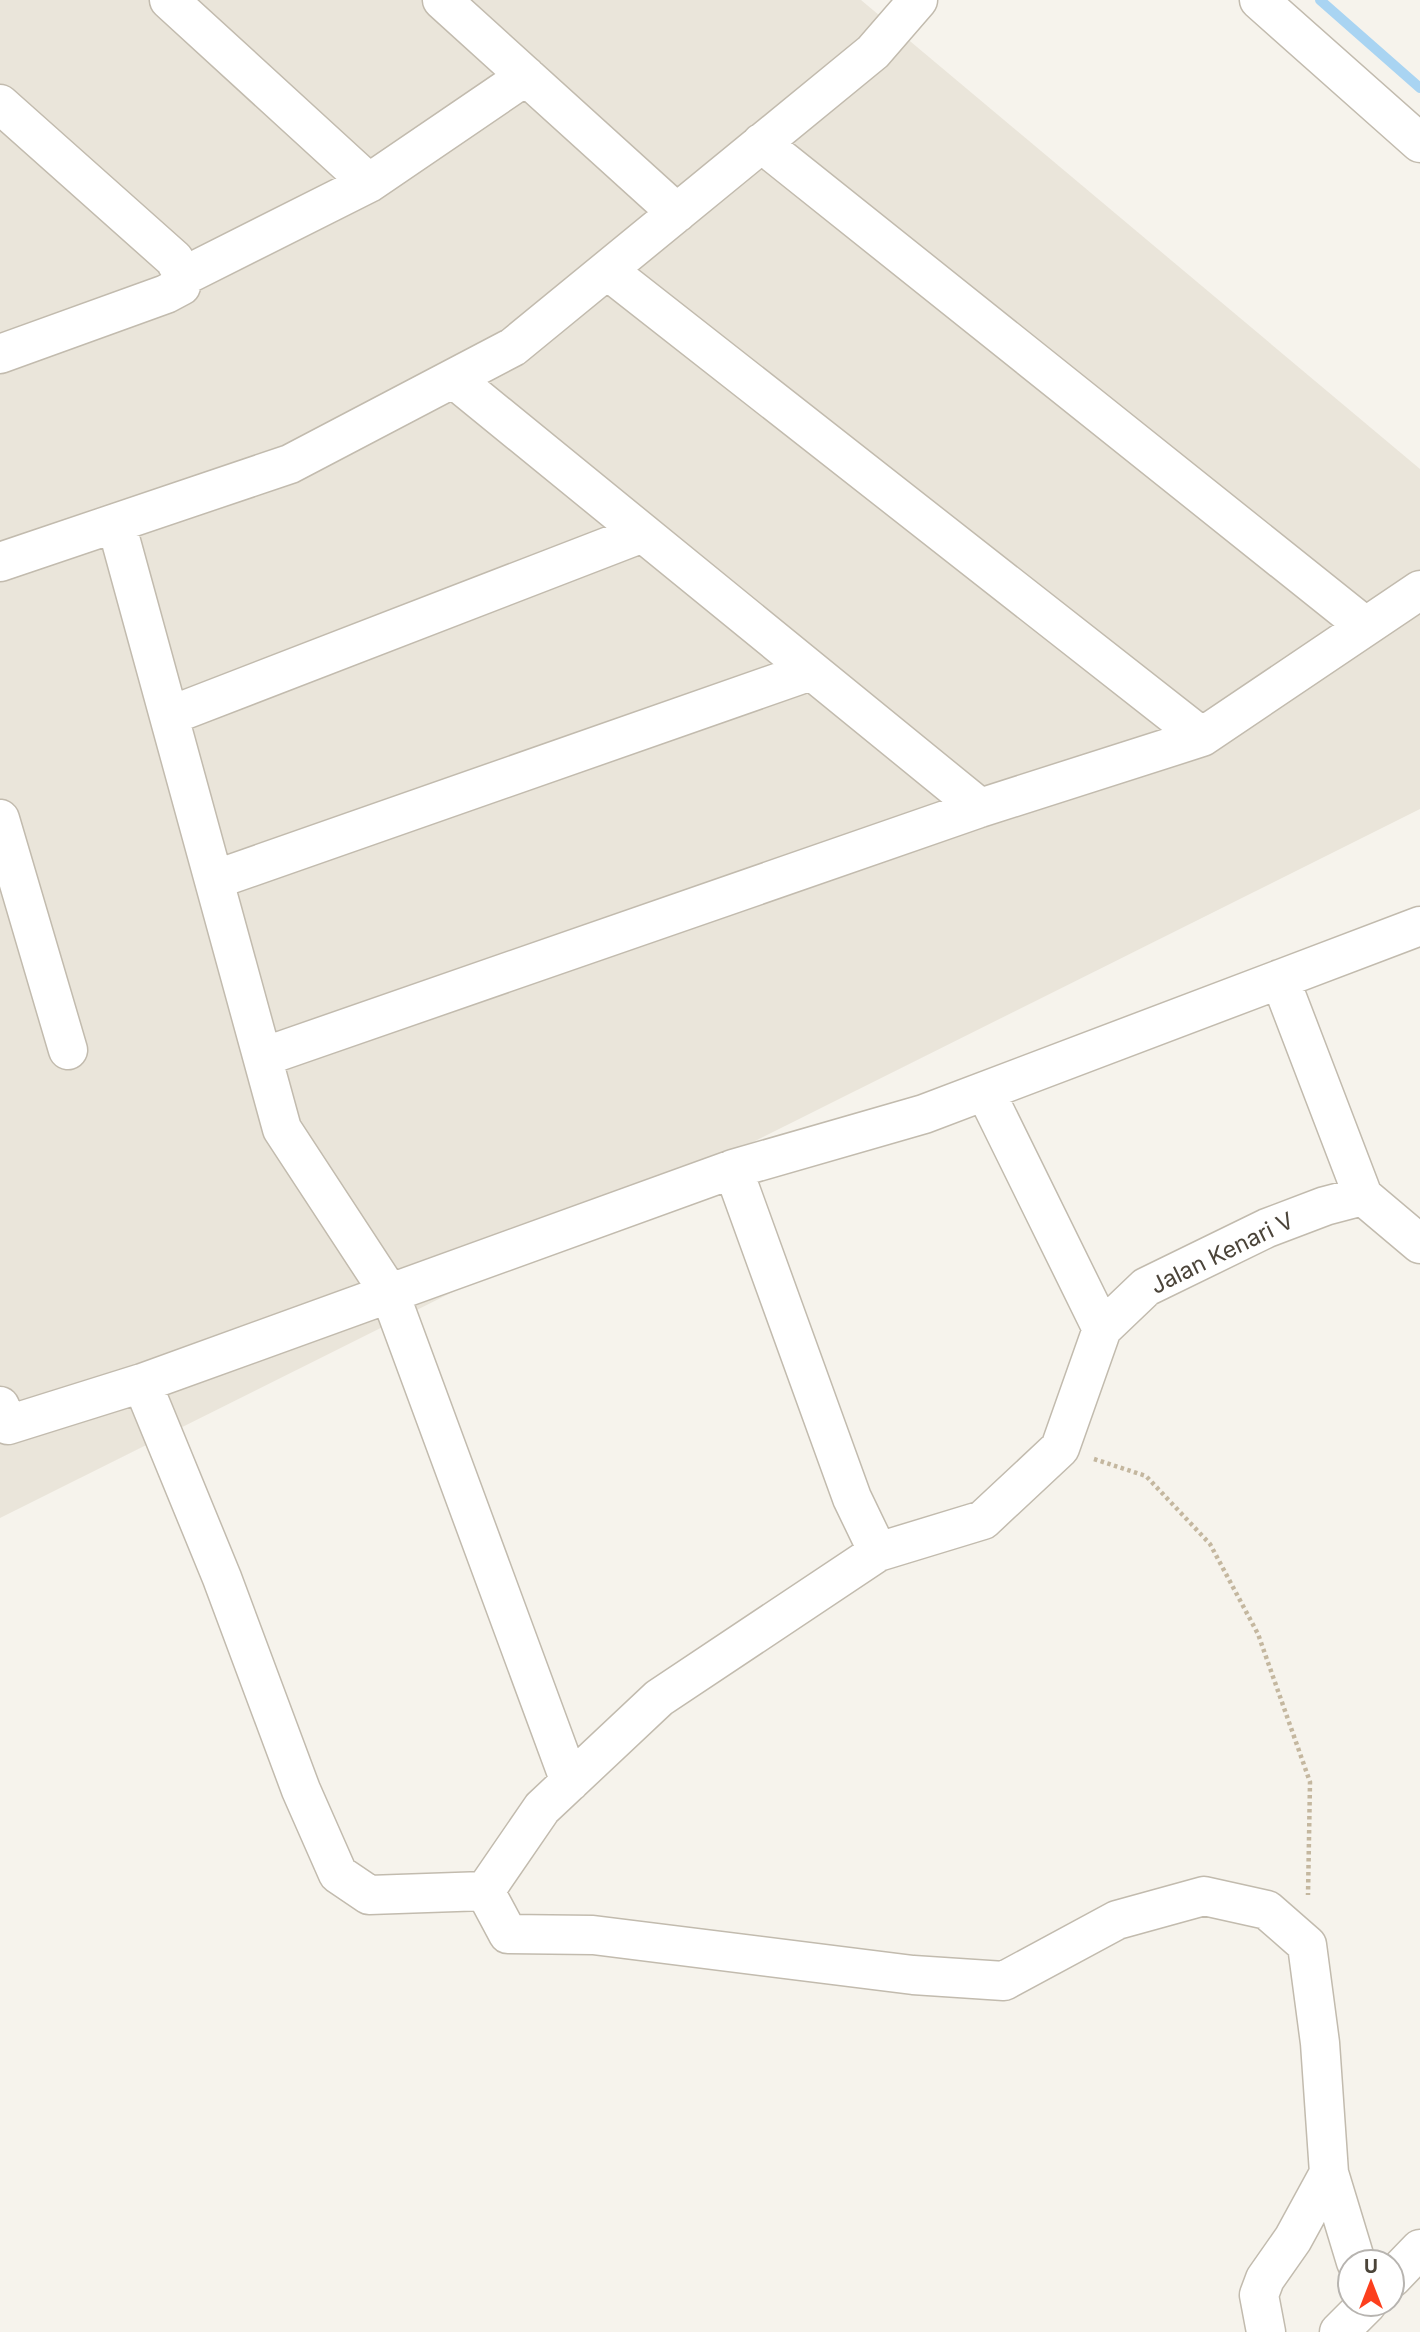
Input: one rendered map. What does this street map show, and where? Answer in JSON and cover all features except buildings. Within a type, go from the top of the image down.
[{"type":"street","points":[[169,0],[369,183]]},
{"type":"street","points":[[442,0],[677,213]]},
{"type":"street","points":[[0,562],[290,464],[513,347],[873,52],[918,0]]},
{"type":"street","points":[[1259,0],[1420,143]]},
{"type":"street","points":[[0,354],[166,294],[181,286],[184,276],[369,183],[526,76]]},
{"type":"street","points":[[0,104],[15,137],[174,259],[184,276]]},
{"type":"street","points":[[761,143],[1365,626]]},
{"type":"street","points":[[607,270],[1202,737]]},
{"type":"street","points":[[454,379],[979,808]]},
{"type":"street","points":[[116,523],[282,1129],[390,1294],[570,1782]]},
{"type":"street","points":[[169,716],[643,533]]},
{"type":"street","points":[[262,1057],[979,808],[1202,737],[1420,590]]},
{"type":"street","points":[[214,880],[811,671]]},
{"type":"street","points":[[0,819],[68,1050]]},
{"type":"street","points":[[3,1420],[142,1383],[733,1169],[924,1114],[1420,926]]},
{"type":"street","points":[[1280,979],[1363,1196],[1420,1244]]},
{"type":"street","points":[[985,1091],[1102,1329]]},
{"type":"street","points":[[733,1169],[852,1498],[878,1552]]},
{"type":"street","name":"Jalan Kenari V","points":[[1060,1448],[1102,1329],[1146,1287],[1267,1228],[1325,1206],[1363,1196]]},
{"type":"street","points":[[142,1383],[222,1578],[301,1790],[338,1874],[369,1895],[485,1891]]},
{"type":"street","points":[[485,1891],[542,1808],[659,1698],[878,1552],[983,1520],[1060,1448]]},
{"type":"street","points":[[485,1891],[508,1934],[593,1935],[913,1975],[1004,1981],[1117,1920],[1204,1896],[1267,1910],[1307,1945],[1320,2043],[1329,2173],[1352,2248]]},
{"type":"street","points":[[1266,2332],[1267,2325],[1259,2295],[1265,2279],[1293,2239],[1329,2173]]},
{"type":"street","points":[[1406,2264],[1420,2249]]},
{"type":"street","points":[[1339,2332],[1353,2318]]},
{"type":"path","points":[[1060,1448],[1146,1476],[1210,1545],[1258,1634],[1310,1782],[1307,1945]]},
{"type":"shaded area","points":[[0,0],[861,0],[1420,469],[1420,809],[0,1518]]},
{"type":"waterway","points":[[1320,0],[1420,88]]}]
